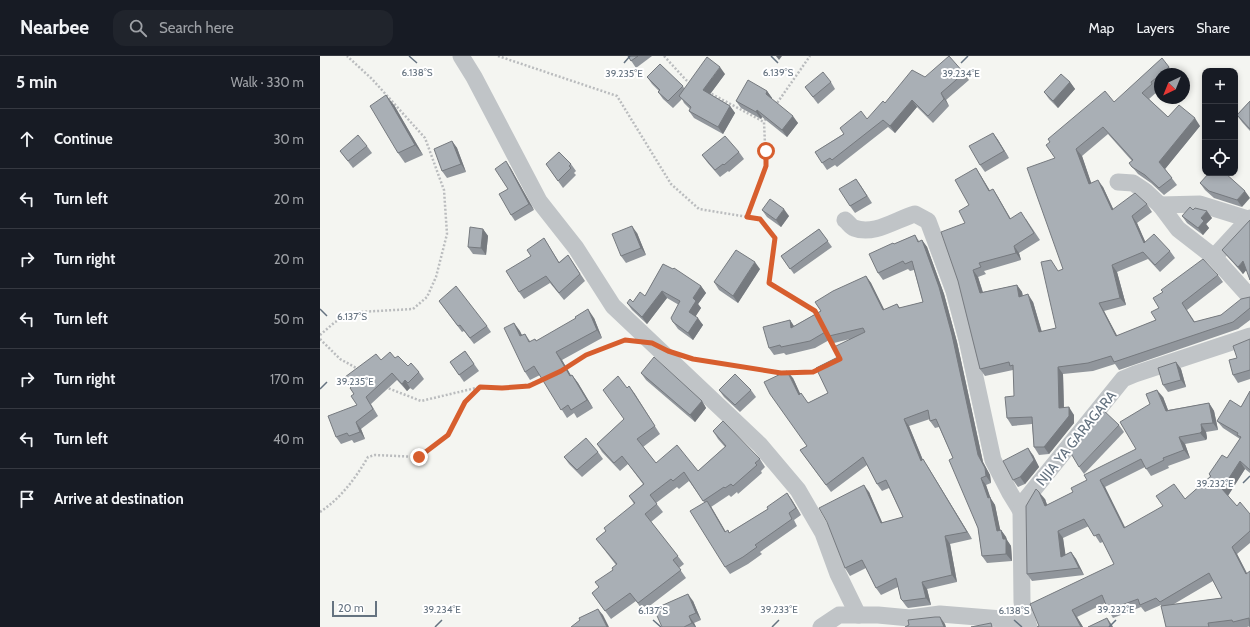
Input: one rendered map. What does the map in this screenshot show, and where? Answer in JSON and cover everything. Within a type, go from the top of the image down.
[{"type":"street","points":[[461,56],[538,201],[576,248],[613,306],[760,445],[798,490],[823,533],[838,574],[858,615]]},
{"type":"street","points":[[1118,182],[1133,183],[1160,206],[1178,229],[1214,257],[1250,297]]},
{"type":"street","points":[[1160,206],[1200,204],[1249,219],[1214,257]]},
{"type":"street","points":[[845,220],[853,228],[862,230],[877,228],[915,214],[928,221],[954,291],[967,340],[993,460],[1021,511]]},
{"type":"street","name":"NJIA YA GARAGARA","points":[[1028,624],[1022,602],[1021,511],[1026,499],[1123,380],[1250,336]]},
{"type":"street","points":[[821,627],[839,615],[910,618],[940,614],[1028,624]]},
{"type":"path","points":[[320,335],[335,322],[359,312],[413,309],[427,297],[436,277],[447,234],[444,190],[425,138],[372,78],[347,56]]},
{"type":"path","points":[[498,56],[617,96],[671,184],[699,209],[760,219],[775,238],[769,283],[815,311],[818,317]]},
{"type":"path","points":[[664,56],[686,80],[693,84]]},
{"type":"path","points":[[772,110],[810,56]]},
{"type":"path","points":[[706,91],[764,122]]},
{"type":"path","points":[[747,217],[766,166],[764,122],[768,116]]},
{"type":"path","points":[[827,336],[840,359]]},
{"type":"path","points":[[320,339],[340,359],[362,371]]},
{"type":"path","points":[[561,371],[586,355],[625,340],[652,343]]},
{"type":"path","points":[[686,357],[781,373],[813,372],[820,369]]},
{"type":"path","points":[[384,386],[421,401],[480,387],[502,388],[529,386],[548,377]]},
{"type":"path","points":[[320,512],[330,506],[354,481],[368,457],[375,455],[419,457],[448,435],[465,402],[480,387]]},
{"type":"building","points":[[628,56],[638,56],[631,61]]},
{"type":"building","points":[[949,56],[964,73],[941,93],[944,99],[928,116],[912,100],[890,126],[883,120],[832,160],[830,158],[822,163],[815,152],[844,134],[840,128],[861,111],[867,119],[883,101],[885,103],[912,70],[925,77]]},
{"type":"building","points":[[707,57],[720,67],[703,90],[730,106],[718,127],[689,111],[691,107],[679,96]]},
{"type":"building","points":[[1162,58],[1169,67],[1154,68],[1154,80],[1151,82],[1152,84],[1142,93],[1168,117],[1179,105],[1195,118],[1159,162],[1172,178],[1159,188],[1145,175],[1132,167],[1129,163],[1133,160],[1103,127],[1076,149],[1089,184],[1098,180],[1112,210],[1135,193],[1147,204],[1132,216],[1144,243],[1154,234],[1170,251],[1155,265],[1143,252],[1112,265],[1120,298],[1099,303],[1116,336],[1156,320],[1151,312],[1159,308],[1153,298],[1163,292],[1161,290],[1203,259],[1218,275],[1182,303],[1194,322],[1221,315],[1241,299],[1250,297],[1250,308],[1233,322],[1114,362],[1111,356],[1088,363],[1058,367],[1059,408],[1069,407],[1069,416],[1044,447],[1034,447],[1032,417],[1007,418],[1005,397],[1014,396],[1013,365],[1010,366],[1009,362],[980,369],[958,281],[941,232],[965,223],[959,211],[969,205],[955,180],[976,168],[989,191],[993,189],[1010,219],[1021,212],[1034,233],[1014,246],[1016,253],[979,263],[981,267],[973,270],[980,293],[1017,285],[1019,297],[1028,294],[1039,332],[1056,328],[1041,262],[1051,260],[1058,271],[1063,269],[1027,168],[1055,158],[1046,145],[1050,142],[1048,139],[1105,91],[1114,102]]},
{"type":"building","points":[[660,64],[683,86],[668,101],[658,92],[660,90],[647,77]]},
{"type":"building","points":[[823,72],[831,82],[813,97],[805,87]]},
{"type":"building","points":[[1061,74],[1070,82],[1053,101],[1044,92]]},
{"type":"building","points":[[748,80],[767,91],[766,94],[793,116],[782,130],[757,110],[756,112],[736,101]]},
{"type":"building","points":[[386,95],[415,145],[398,153],[370,106]]},
{"type":"building","points":[[1250,101],[1250,129],[1238,116],[1238,114]]},
{"type":"building","points":[[993,133],[1004,151],[980,165],[969,146]]},
{"type":"building","points":[[358,135],[367,146],[348,161],[340,151]]},
{"type":"building","points":[[725,136],[739,152],[724,165],[723,164],[715,170],[702,155]]},
{"type":"building","points":[[452,141],[461,164],[442,171],[434,149]]},
{"type":"building","points":[[559,152],[571,164],[569,166],[571,168],[558,181],[546,164]]},
{"type":"building","points":[[506,161],[529,204],[511,215],[499,194],[508,189],[495,169]]},
{"type":"building","points":[[1206,176],[1228,176],[1245,191],[1237,200],[1209,191],[1200,183]]},
{"type":"building","points":[[856,179],[867,196],[850,206],[839,189]]},
{"type":"building","points":[[770,199],[784,209],[776,220],[762,210]]},
{"type":"building","points":[[1190,207],[1193,210],[1195,208],[1207,211],[1201,218],[1204,221],[1198,228],[1182,216]]},
{"type":"building","points":[[1250,220],[1250,280],[1243,261],[1238,267],[1222,250]]},
{"type":"building","points":[[632,226],[641,248],[621,256],[612,234]]},
{"type":"building","points":[[470,227],[483,229],[481,248],[468,247]]},
{"type":"building","points":[[819,229],[828,241],[790,269],[781,256]]},
{"type":"building","points":[[915,235],[918,242],[922,240],[939,287],[952,335],[978,455],[985,468],[986,476],[981,478],[988,498],[990,497],[997,531],[1001,530],[1003,539],[1006,539],[1006,554],[982,556],[978,528],[949,460],[953,458],[936,419],[930,421],[928,410],[904,419],[921,461],[923,459],[967,532],[945,536],[952,575],[922,582],[926,598],[903,601],[901,599],[896,578],[876,588],[862,560],[845,568],[827,522],[819,508],[864,485],[881,523],[903,517],[886,480],[877,484],[863,457],[826,485],[800,450],[807,446],[770,394],[764,382],[787,371],[799,395],[801,393],[808,403],[828,393],[816,368],[838,357],[834,347],[865,332],[863,328],[829,336],[827,331],[810,341],[769,348],[763,327],[790,320],[791,328],[821,311],[815,302],[833,291],[866,276],[883,310],[897,304],[899,308],[923,302],[912,261],[905,264],[903,261],[878,273],[869,254]]},
{"type":"building","points":[[544,238],[559,263],[568,255],[580,274],[559,293],[546,276],[519,292],[506,271],[531,256],[527,250]]},
{"type":"building","points":[[736,250],[755,262],[733,296],[714,282]]},
{"type":"building","points":[[663,264],[673,269],[674,268],[701,286],[693,298],[696,301],[689,312],[698,318],[688,333],[673,322],[671,318],[680,301],[662,291],[642,317],[627,303],[630,299],[633,302],[640,292],[645,296]]},
{"type":"building","points":[[456,286],[487,326],[470,338],[460,325],[458,326],[439,301]]},
{"type":"building","points":[[588,309],[597,330],[556,352],[570,376],[572,375],[587,400],[571,410],[568,405],[561,410],[534,366],[525,372],[504,328],[514,323],[520,336],[525,334],[529,342],[535,339],[536,341],[576,318],[575,317]]},
{"type":"building","points":[[1250,339],[1250,370],[1233,375],[1229,360],[1237,358],[1233,346]]},
{"type":"building","points":[[465,351],[474,364],[459,375],[450,362]]},
{"type":"building","points":[[390,352],[395,358],[398,356],[408,366],[411,363],[419,372],[408,383],[405,380],[402,384],[392,373],[366,397],[373,409],[356,422],[360,432],[349,436],[347,433],[336,437],[328,416],[357,405],[351,396],[354,394],[350,388],[352,386],[345,377],[376,354],[381,360]]},
{"type":"building","points":[[654,357],[702,401],[690,415],[641,373]]},
{"type":"building","points":[[1176,362],[1181,380],[1163,385],[1158,368]]},
{"type":"building","points":[[735,374],[751,390],[735,405],[719,390]]},
{"type":"building","points":[[618,376],[627,388],[629,386],[655,426],[637,439],[656,463],[677,445],[698,471],[726,446],[713,431],[723,421],[760,459],[755,463],[757,465],[733,486],[731,484],[725,488],[724,487],[703,501],[684,472],[673,481],[671,479],[650,495],[657,504],[645,514],[678,556],[673,560],[681,570],[638,603],[630,593],[605,611],[592,593],[599,587],[595,582],[613,570],[612,568],[617,564],[596,539],[606,531],[604,528],[635,503],[629,496],[644,484],[622,456],[614,463],[597,444],[624,419],[603,390]]},
{"type":"building","points":[[1157,390],[1166,411],[1209,403],[1213,423],[1201,424],[1202,431],[1200,433],[1179,437],[1184,450],[1163,458],[1164,460],[1146,469],[1141,459],[1100,480],[1124,528],[1163,506],[1156,496],[1174,484],[1185,499],[1211,476],[1209,474],[1222,455],[1227,458],[1241,437],[1237,435],[1238,433],[1217,421],[1230,400],[1241,407],[1250,391],[1250,470],[1240,461],[1222,489],[1237,506],[1240,502],[1250,514],[1250,531],[1232,547],[1246,574],[1250,571],[1250,627],[1249,618],[1233,622],[1232,620],[1208,623],[1209,627],[1166,627],[1161,606],[1222,598],[1209,573],[1160,602],[1156,598],[1140,605],[1138,599],[1108,610],[1102,595],[1072,610],[1081,627],[1037,627],[1039,626],[1030,604],[1114,564],[1099,534],[1094,536],[1084,519],[1058,531],[1061,557],[1071,552],[1079,568],[1027,574],[1026,506],[1036,489],[1039,492],[1045,506],[1073,492],[1071,488],[1087,480],[1084,475],[1136,449],[1120,422],[1150,404],[1146,394]]},
{"type":"building","points":[[1102,409],[1119,425],[1079,467],[1069,450]]},
{"type":"building","points":[[586,438],[598,452],[577,470],[564,457]]},
{"type":"building","points":[[1028,448],[1034,460],[1020,477],[1013,480],[1003,461]]},
{"type":"building","points":[[787,493],[796,508],[789,513],[792,519],[755,545],[757,547],[725,567],[690,511],[707,501],[725,532],[728,530],[729,533],[768,509],[767,507]]},
{"type":"building","points":[[688,594],[696,613],[689,616],[692,623],[684,627],[662,627],[654,609]]},
{"type":"building","points":[[598,609],[607,627],[571,627],[580,620],[579,618]]},
{"type":"building","points":[[940,617],[944,627],[905,627],[909,625],[908,620]]},
{"type":"building","points":[[1107,618],[1111,627],[1088,627]]},
{"type":"building","points":[[991,623],[992,627],[971,627]]},
{"type":"route","points":[[419,457],[448,435],[465,402],[480,387],[502,388],[529,386],[561,371],[586,355],[606,346],[625,340],[652,343],[668,351],[693,359],[781,373],[813,372],[840,359],[815,311],[769,283],[775,238],[760,219],[747,217],[766,166],[766,151]]}]
